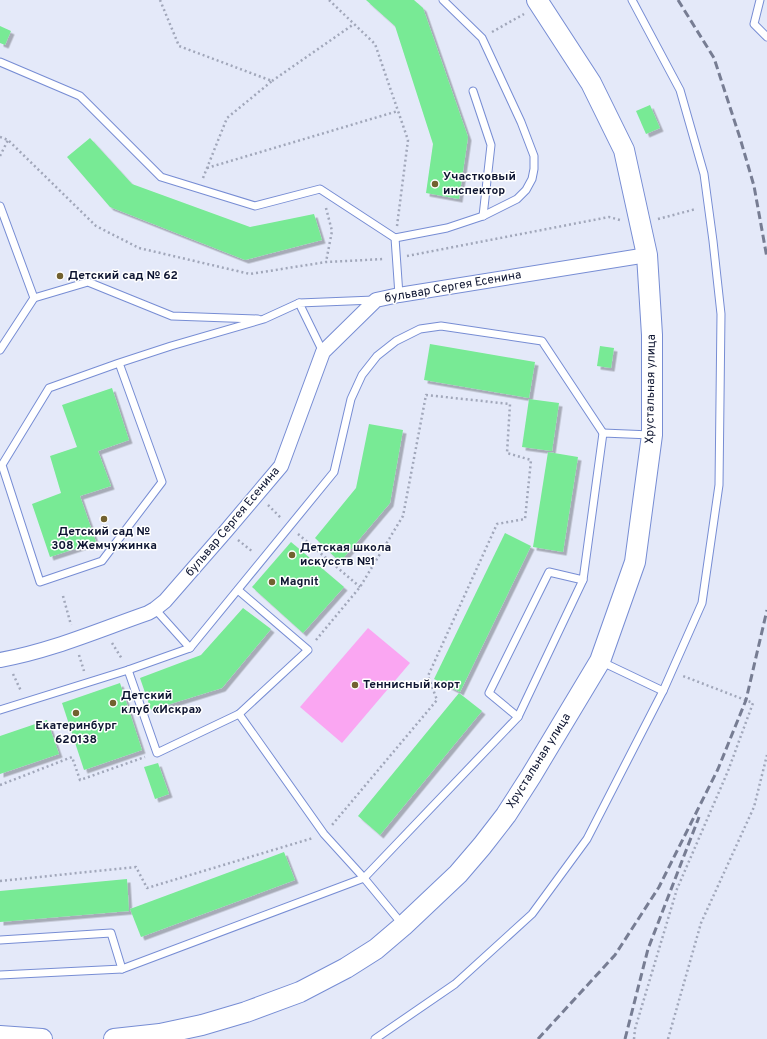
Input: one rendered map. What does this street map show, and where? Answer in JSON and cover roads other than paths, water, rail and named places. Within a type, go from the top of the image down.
[{"type":"street","name":"Хрустальная улица","points":[[114,1039],[160,1034],[202,1025],[246,1012],[300,992],[346,968],[376,949],[404,926],[458,874],[482,846],[506,815],[531,776],[600,661],[635,562],[652,435],[652,335],[647,255],[624,150],[591,83],[539,3]]},
{"type":"street","name":"бульвар Сергея Есенина","points":[[3,660],[26,655],[103,629],[156,609],[165,601],[281,466],[323,352],[376,300],[647,255]]},
{"type":"street","points":[[0,1036],[42,1039]]},
{"type":"lane","points":[[0,62],[80,96],[161,177],[255,206],[320,189],[395,238],[447,228],[483,216],[517,199],[526,190],[534,169],[534,156],[521,122],[482,38],[443,0]]},
{"type":"lane","points":[[375,1039],[455,984],[532,914],[587,839],[663,691],[702,603],[719,485],[721,314],[704,174],[680,90],[632,0]]},
{"type":"lane","points":[[760,0],[754,24],[767,38]]},
{"type":"lane","points":[[473,91],[491,145],[483,216]]},
{"type":"lane","points":[[0,206],[34,298]]},
{"type":"lane","points":[[395,238],[399,295]]},
{"type":"lane","points":[[0,350],[34,298],[88,282],[172,316],[264,319]]},
{"type":"lane","points":[[119,363],[162,482],[102,561],[40,582],[2,465],[48,388],[119,363],[171,346],[264,319],[299,303],[376,300]]},
{"type":"lane","points":[[299,303],[323,352]]},
{"type":"lane","points":[[0,710],[128,670],[190,648],[334,472],[351,399],[362,375],[377,356],[396,341],[420,329],[441,326],[542,341],[603,433],[583,580],[518,717],[364,878],[122,969],[0,975]]},
{"type":"lane","points":[[603,433],[652,435]]},
{"type":"lane","points":[[518,717],[489,693],[549,572],[583,580]]},
{"type":"lane","points":[[128,670],[157,753],[239,714],[308,650],[238,590]]},
{"type":"lane","points":[[156,609],[190,648]]},
{"type":"lane","points":[[600,661],[663,691]]},
{"type":"lane","points":[[239,714],[324,834],[364,878],[404,926]]},
{"type":"lane","points":[[0,940],[111,933],[122,969]]},
{"type":"railway","points":[[678,0],[714,58],[754,186],[767,258]]},
{"type":"railway","points":[[538,1039],[615,955],[659,887],[718,769],[746,700],[767,610]]},
{"type":"railway","points":[[625,1039],[648,949],[699,817]]},
{"type":"place","name":"Участковый инспектор","points":[[435,184]]},
{"type":"place","name":"Детский сад № 62","points":[[60,276]]},
{"type":"place","name":"Детский сад № 308 Жемчужинка","points":[[104,519]]},
{"type":"place","name":"Детская школа искусств №1","points":[[292,555]]},
{"type":"place","name":"Magnit","points":[[272,582]]},
{"type":"place","name":"Теннисный корт","points":[[355,685]]},
{"type":"place","name":"Детский клуб «Искра»","points":[[113,703]]},
{"type":"place","name":"Екатеринбург 620138","points":[[76,713]]}]
